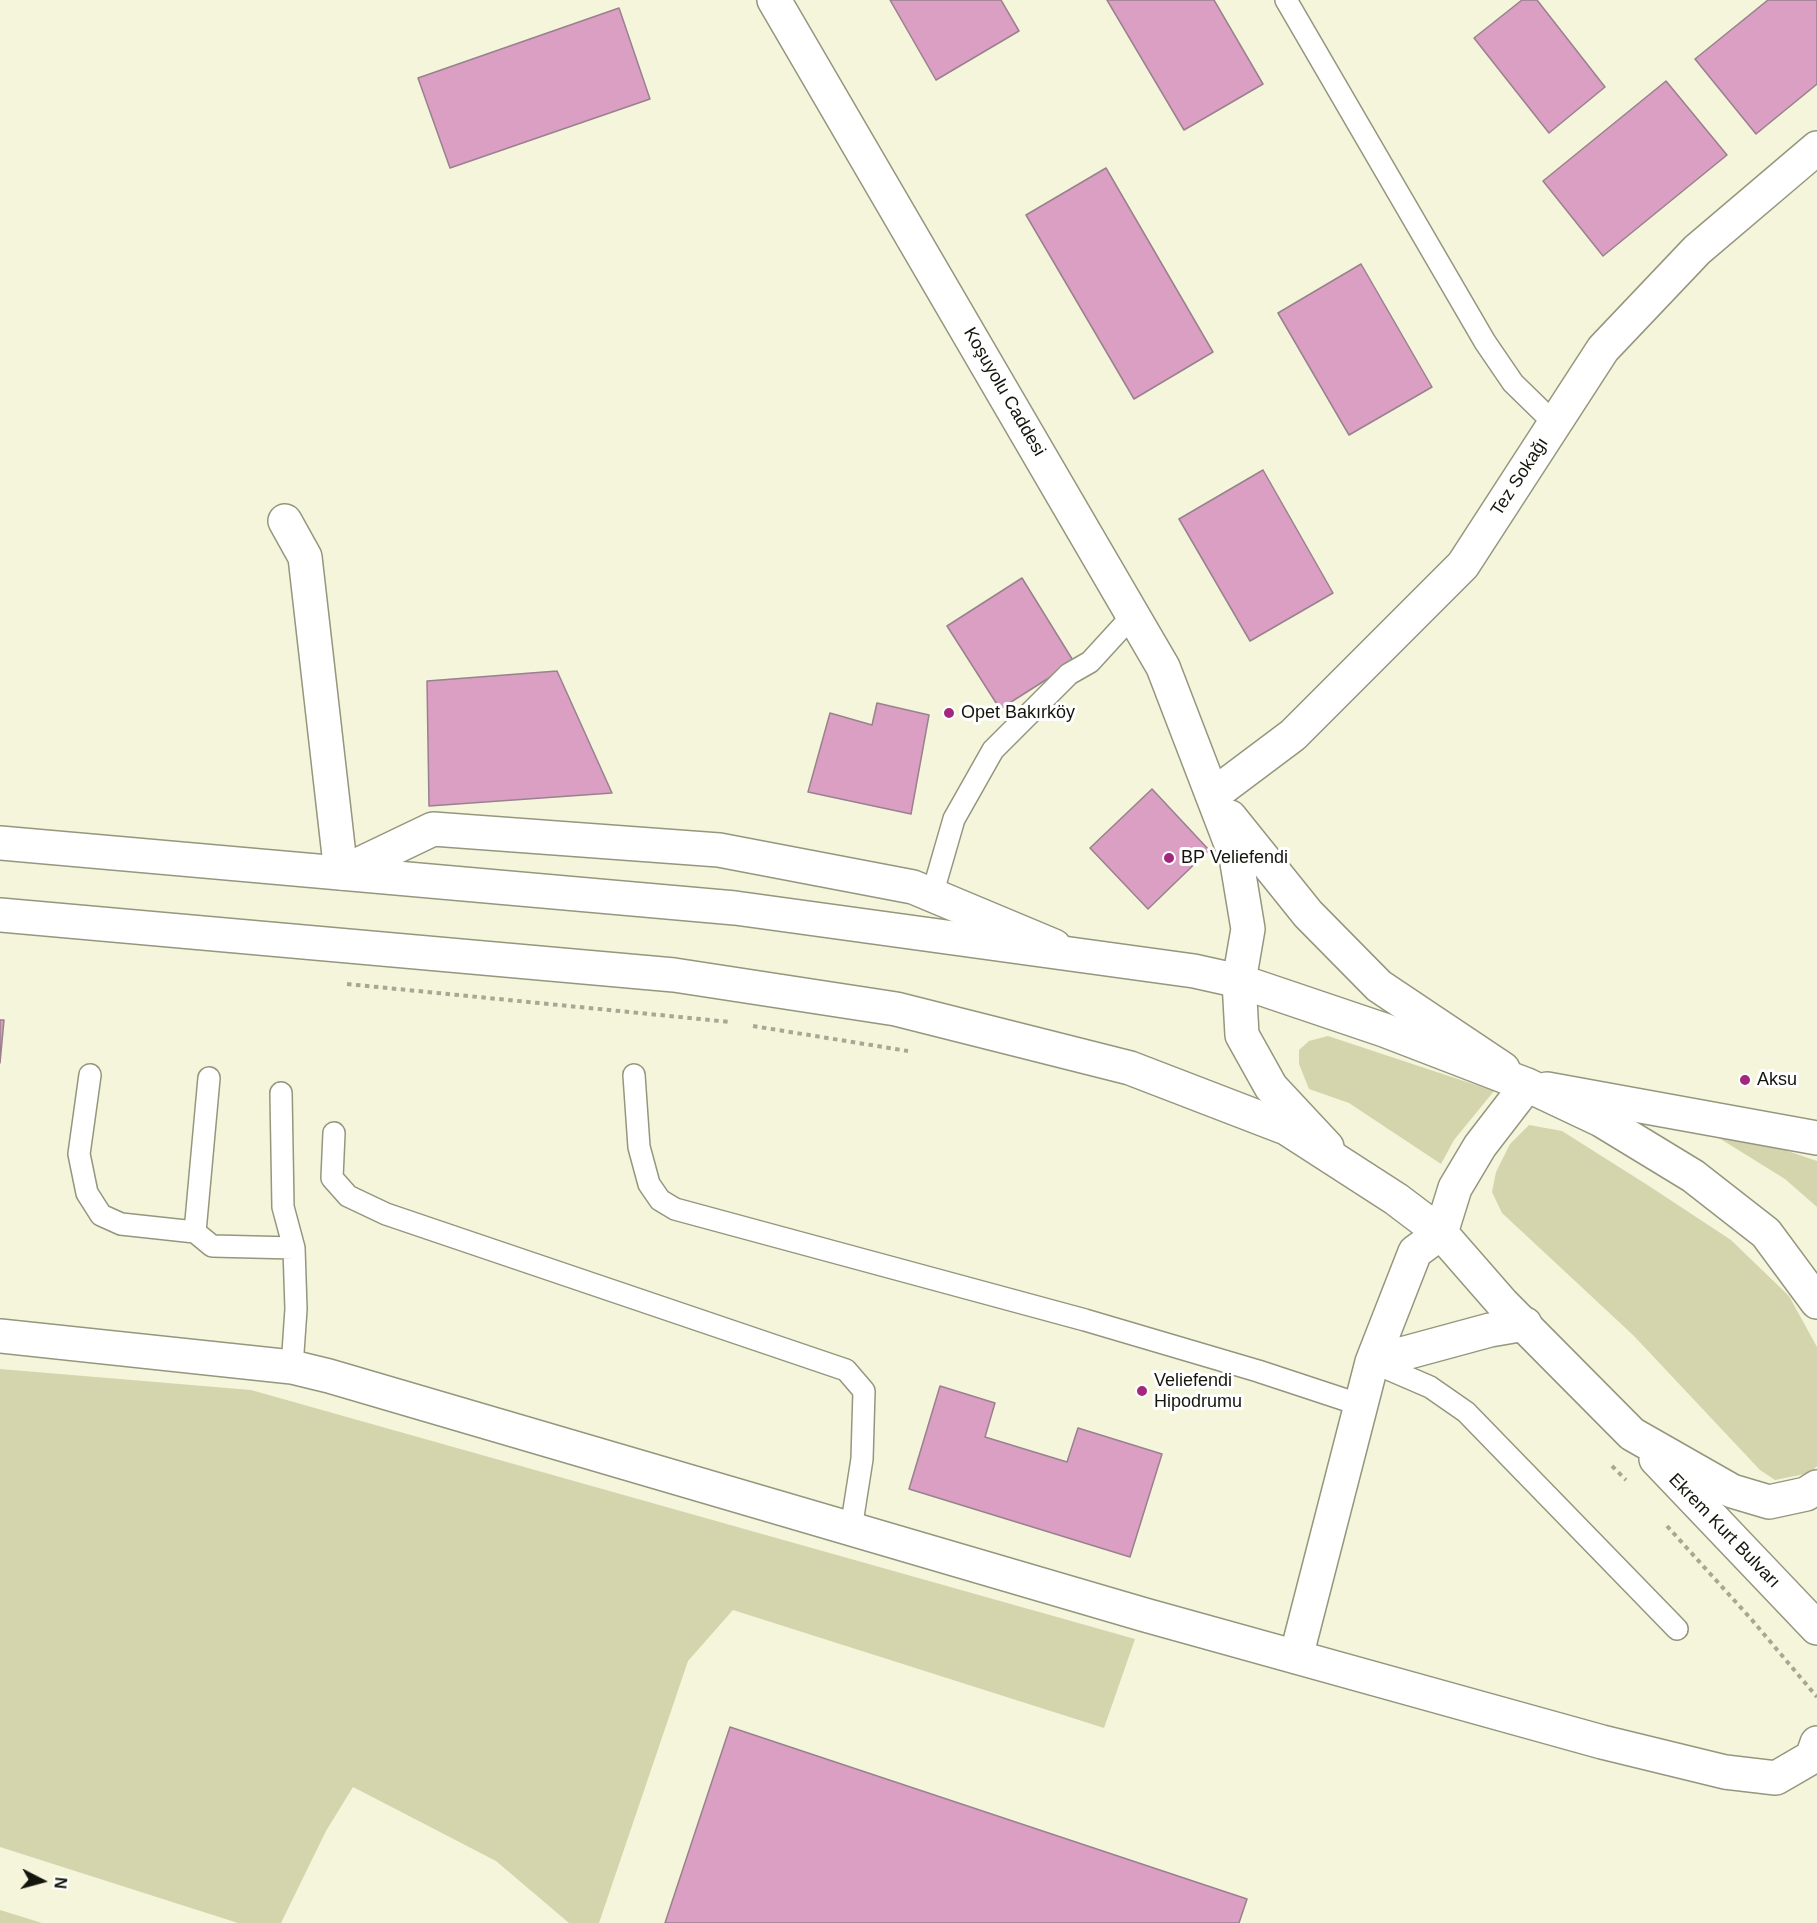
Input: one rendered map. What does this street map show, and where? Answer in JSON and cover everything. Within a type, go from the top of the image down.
[{"type":"street","name":"Koşuyolu Caddesi","points":[[774,0],[1163,667],[1236,857],[1248,929],[1239,981],[1242,1035],[1271,1087],[1343,1165]]},
{"type":"street","name":"Tez Sokağı","points":[[1213,795],[1293,735],[1463,565],[1603,349],[1690,258],[1817,148]]},
{"type":"street","points":[[285,520],[305,557],[341,873]]},
{"type":"street","points":[[1213,795],[1308,914],[1379,986],[1527,1085],[1817,1138]]},
{"type":"street","points":[[341,873],[433,829],[718,850],[913,887],[1077,956]]},
{"type":"street","points":[[0,843],[735,908],[1194,971],[1239,981],[1384,1030],[1527,1085],[1601,1120],[1694,1176],[1766,1233],[1817,1302]]},
{"type":"street","points":[[0,915],[674,975],[896,1009],[1130,1068],[1286,1128],[1343,1165]]},
{"type":"street","points":[[1296,1657],[1372,1362],[1415,1252],[1441,1233],[1455,1188],[1475,1155],[1527,1085]]},
{"type":"street","name":"Ekrem Kurt Bulvarı","points":[[1343,1165],[1396,1199],[1441,1233],[1503,1304],[1632,1434],[1817,1628]]},
{"type":"street","points":[[1372,1362],[1490,1330],[1525,1324]]},
{"type":"street","points":[[0,1336],[292,1367],[1296,1657],[1602,1742],[1725,1772],[1776,1778],[1812,1757],[1817,1743]]},
{"type":"street","points":[[1632,1434],[1732,1491],[1770,1502],[1806,1494],[1817,1487]]},
{"type":"lane","points":[[1286,0],[1485,342],[1513,383],[1554,423]]},
{"type":"lane","points":[[932,895],[954,819],[993,750],[1069,674],[1090,662],[1133,615]]},
{"type":"lane","points":[[90,1075],[79,1154],[87,1193],[101,1215],[121,1224],[195,1232],[212,1246],[294,1248]]},
{"type":"lane","points":[[634,1075],[639,1147],[649,1184],[660,1200],[675,1209],[1075,1317],[1248,1368],[1361,1405]]},
{"type":"lane","points":[[195,1232],[209,1078]]},
{"type":"lane","points":[[281,1093],[283,1207],[294,1248],[296,1309],[292,1367]]},
{"type":"lane","points":[[334,1133],[332,1178],[348,1196],[386,1214],[846,1370],[864,1391],[862,1460],[851,1529]]},
{"type":"lane","points":[[1372,1362],[1430,1387],[1466,1412],[1677,1629]]},
{"type":"path","points":[[343,984],[732,1022]]},
{"type":"path","points":[[744,1024],[920,1053]]},
{"type":"path","points":[[1609,1462],[1633,1488]]},
{"type":"path","points":[[1665,1523],[1817,1697]]},
{"type":"green space","points":[[1328,1036],[1494,1091],[1454,1140],[1441,1164],[1349,1103],[1309,1089],[1299,1064],[1299,1050],[1309,1041]]},
{"type":"green space","points":[[1529,1125],[1562,1131],[1649,1186],[1731,1240],[1789,1296],[1817,1347],[1817,1466],[1810,1473],[1775,1480],[1760,1470],[1633,1335],[1502,1213],[1492,1192],[1496,1172],[1510,1144]]},
{"type":"green space","points":[[1698,1125],[1732,1132],[1817,1161],[1817,1207],[1785,1179]]},
{"type":"green space","points":[[0,1369],[251,1390],[1135,1639],[1104,1728],[733,1610],[688,1661],[599,1923],[569,1923],[496,1861],[353,1787],[326,1831],[281,1923],[238,1923],[0,1847]]},
{"type":"green space","points":[[0,1910],[42,1923],[0,1923]]},
{"type":"building","points":[[890,0],[1001,0],[1019,31],[936,80]]},
{"type":"building","points":[[1107,0],[1214,0],[1263,84],[1184,130]]},
{"type":"building","points":[[1522,0],[1537,0],[1605,87],[1549,133],[1474,38]]},
{"type":"building","points":[[1768,0],[1817,0],[1817,84],[1756,134],[1695,59]]},
{"type":"building","points":[[619,8],[650,99],[450,168],[418,78]]},
{"type":"building","points":[[1666,81],[1727,155],[1603,256],[1543,181]]},
{"type":"building","points":[[1106,168],[1213,352],[1134,399],[1026,215]]},
{"type":"building","points":[[1361,264],[1432,387],[1349,435],[1278,313]]},
{"type":"building","points":[[1263,470],[1333,593],[1250,641],[1179,519]]},
{"type":"building","points":[[1022,578],[1074,662],[1000,709],[947,626]]},
{"type":"building","points":[[557,671],[612,793],[429,806],[427,681]]},
{"type":"building","points":[[877,703],[929,715],[911,814],[808,792],[830,713],[872,725]]},
{"type":"building","points":[[1152,789],[1209,850],[1148,909],[1090,848]]},
{"type":"building","points":[[0,1020],[4,1020],[0,1063]]},
{"type":"building","points":[[940,1386],[995,1403],[985,1437],[1067,1462],[1078,1428],[1162,1454],[1130,1557],[909,1489]]},
{"type":"building","points":[[730,1727],[1247,1899],[1239,1923],[665,1923]]},
{"type":"place","name":"Opet Bakırköy","points":[[949,713]]},
{"type":"place","name":"BP Veliefendi","points":[[1169,858]]},
{"type":"place","name":"Aksu","points":[[1745,1080]]},
{"type":"place","name":"Veliefendi Hipodrumu","points":[[1142,1391]]}]
